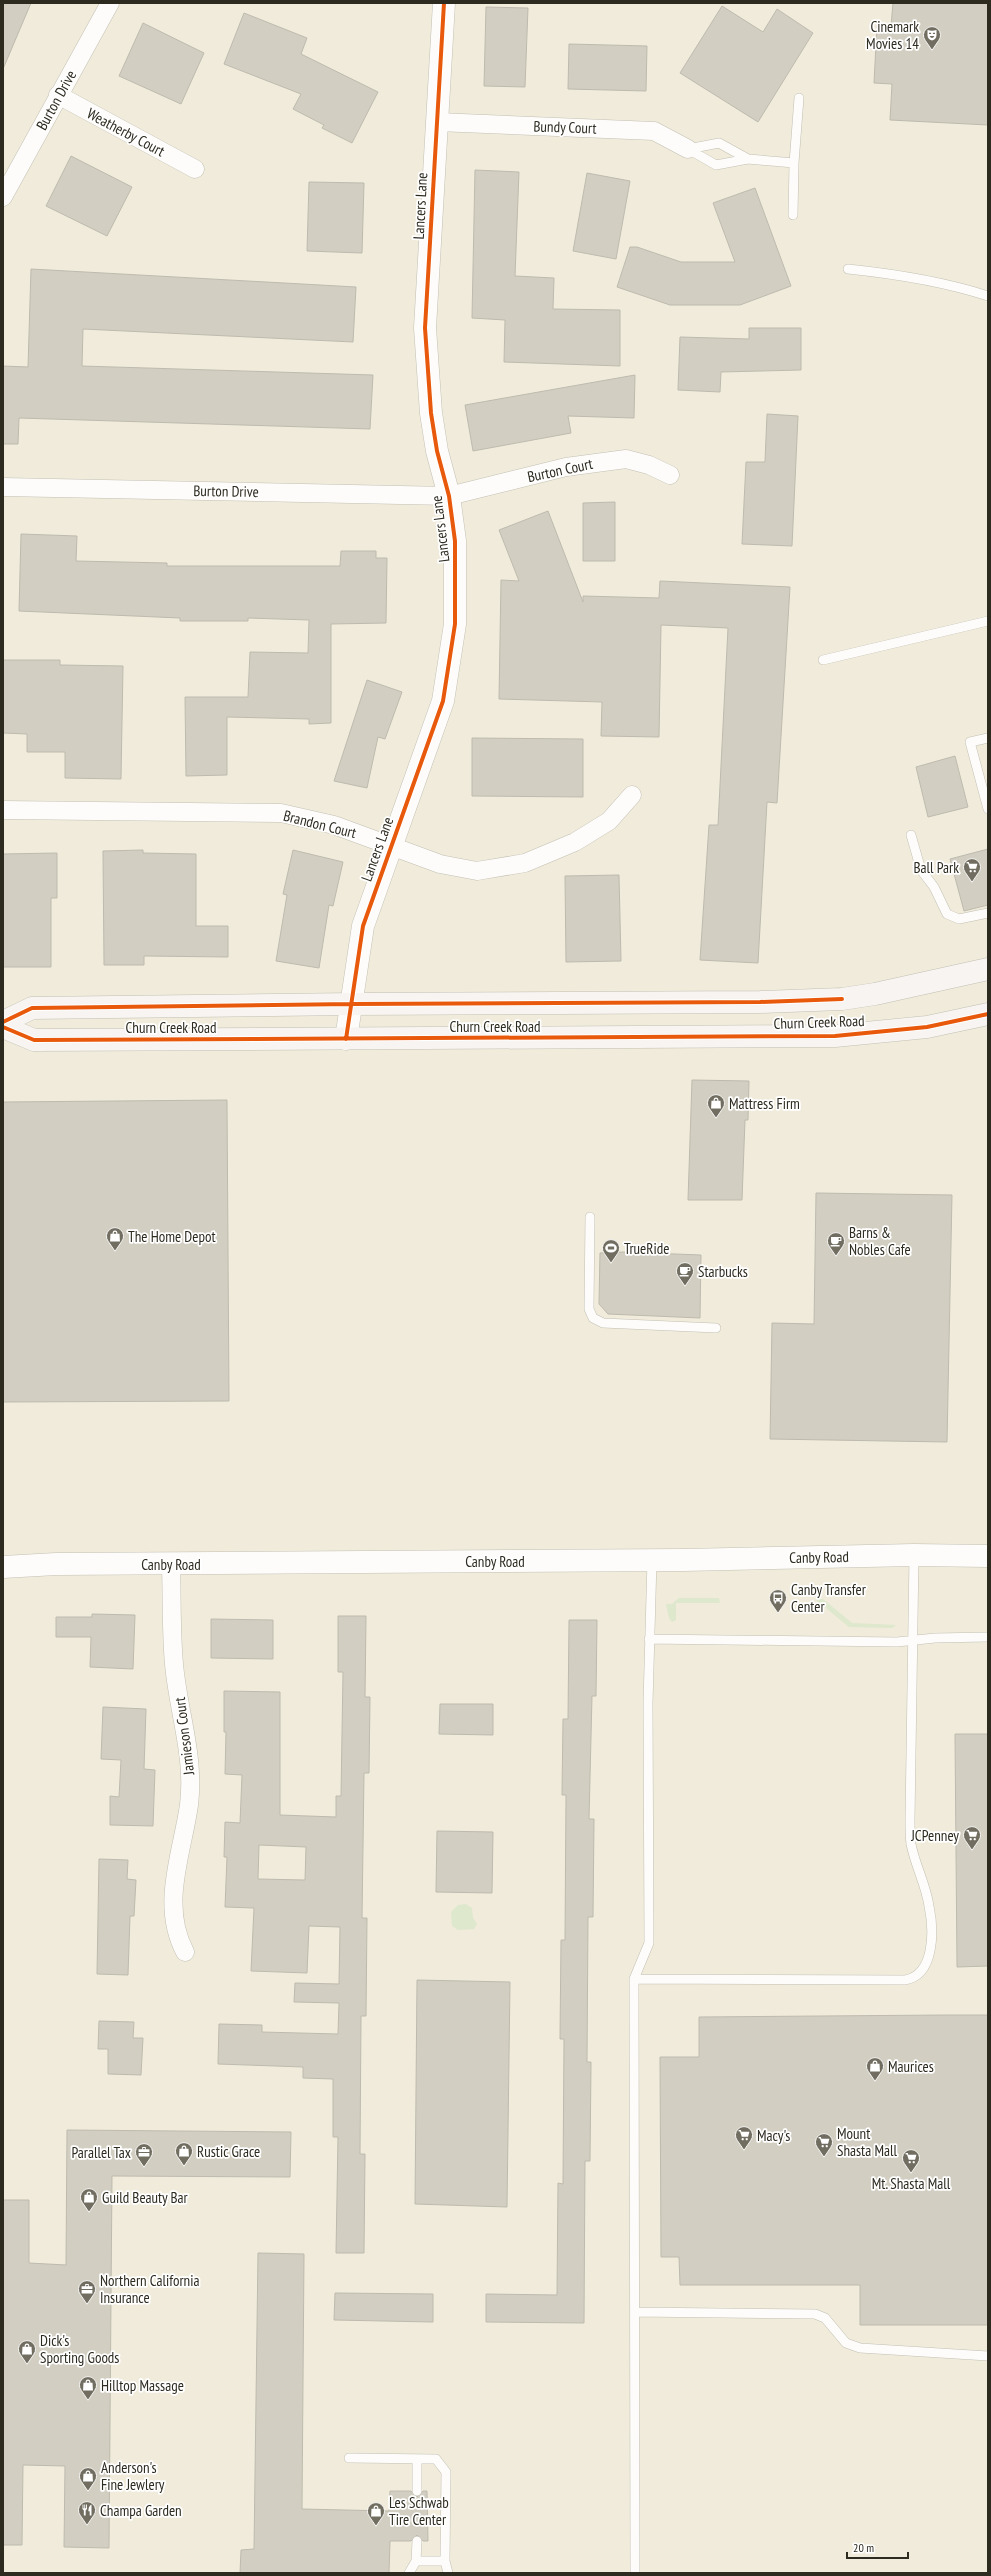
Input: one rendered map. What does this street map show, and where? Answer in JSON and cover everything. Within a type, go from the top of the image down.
[{"type":"main road","name":"Churn Creek Road","points":[[3,1022],[32,1008],[352,1004],[760,1002],[842,999],[909,988],[988,969]]},
{"type":"main road","name":"Churn Creek Road","points":[[3,1027],[34,1040],[835,1036],[927,1027],[988,1014]]},
{"type":"street","name":"Burton Drive","points":[[3,197],[110,3]]},
{"type":"street","name":"Lancers Lane","points":[[346,1039],[363,926],[390,846],[443,701],[451,662],[455,624],[456,541],[449,496],[437,451],[433,428],[426,328],[444,3]]},
{"type":"street","name":"Weatherby Court","points":[[58,95],[195,168]]},
{"type":"street","name":"Bundy Court","points":[[437,122],[654,131],[688,149]]},
{"type":"street","name":"Burton Court","points":[[449,496],[566,467],[626,459],[649,465],[670,475]]},
{"type":"street","name":"Burton Drive","points":[[3,487],[449,496]]},
{"type":"street","name":"Brandon Court","points":[[3,810],[281,813],[334,825],[390,846],[457,868],[477,871],[507,868],[526,863],[575,842],[609,821],[632,795]]},
{"type":"street","name":"Canby Road","points":[[3,1567],[56,1564],[652,1560],[914,1555],[988,1556]]},
{"type":"street","name":"Jamieson Court","points":[[171,1564],[174,1664],[190,1759],[189,1804],[173,1895],[175,1928],[185,1952]]},
{"type":"lane","points":[[793,215],[794,163],[799,98]]},
{"type":"lane","points":[[688,149],[719,143],[748,159]]},
{"type":"lane","points":[[688,149],[716,165],[748,159],[794,163]]},
{"type":"lane","points":[[848,269],[908,275],[954,285],[988,296]]},
{"type":"lane","points":[[823,660],[988,622]]},
{"type":"lane","points":[[988,738],[970,742],[988,809]]},
{"type":"lane","points":[[911,835],[922,870],[934,887],[947,914],[958,919],[988,912]]},
{"type":"lane","points":[[590,1217],[589,1309],[593,1318],[603,1323],[716,1328]]},
{"type":"lane","points":[[634,1979],[905,1980],[913,1979],[921,1972],[929,1958],[930,1914],[911,1837],[910,1718],[914,1555]]},
{"type":"lane","points":[[635,2573],[635,2312],[633,2280],[634,1979],[649,1944],[649,1639],[652,1560]]},
{"type":"lane","points":[[649,1639],[913,1641],[935,1638],[988,1637]]},
{"type":"lane","points":[[635,2312],[815,2314],[825,2318],[846,2343],[860,2348],[988,2356]]},
{"type":"lane","points":[[349,2458],[436,2459],[446,2472],[445,2561],[448,2573]]},
{"type":"lane","points":[[417,2491],[418,2459]]},
{"type":"lane","points":[[409,2573],[416,2560],[417,2541]]},
{"type":"lane","points":[[416,2560],[445,2561]]},
{"type":"green space","points":[[679,1598],[719,1598],[720,1603],[676,1603],[676,1620],[672,1622],[669,1618],[666,1604],[672,1604]]},
{"type":"green space","points":[[815,1599],[823,1599],[852,1623],[896,1625],[892,1628],[849,1627]]},
{"type":"green space","points":[[466,1904],[472,1908],[473,1918],[477,1924],[474,1929],[458,1930],[452,1926],[451,1912],[458,1905]]},
{"type":"building","points":[[3,3],[31,3],[3,69]]},
{"type":"building","name":"Cinemark Movies 14","points":[[893,3],[988,3],[988,125],[890,120],[892,84],[874,83],[877,25],[891,26]]},
{"type":"building","points":[[722,6],[763,32],[777,9],[813,33],[758,122],[680,73]]},
{"type":"building","points":[[486,7],[528,8],[525,87],[484,86]]},
{"type":"building","points":[[244,13],[307,38],[301,54],[378,92],[352,143],[322,128],[324,125],[293,109],[301,94],[224,64]]},
{"type":"building","points":[[143,23],[204,53],[181,104],[119,76]]},
{"type":"building","points":[[569,44],[647,46],[646,91],[568,89]]},
{"type":"building","points":[[71,156],[132,187],[107,236],[46,206]]},
{"type":"building","points":[[475,170],[519,172],[515,276],[554,278],[553,309],[620,310],[620,366],[504,362],[505,320],[472,318]]},
{"type":"building","points":[[587,173],[630,181],[616,259],[573,251]]},
{"type":"building","points":[[309,182],[364,183],[362,253],[307,251]]},
{"type":"building","points":[[755,188],[791,286],[740,305],[670,305],[617,287],[630,247],[637,247],[681,262],[735,262],[713,203]]},
{"type":"building","points":[[31,269],[356,287],[353,342],[83,329],[82,366],[373,375],[370,429],[19,418],[18,444],[3,444],[3,366],[28,367]]},
{"type":"building","points":[[749,328],[801,328],[801,370],[721,372],[720,392],[678,390],[680,337],[749,339]]},
{"type":"building","points":[[635,375],[634,418],[568,416],[571,433],[473,451],[465,405]]},
{"type":"building","points":[[767,414],[798,416],[792,546],[742,544],[746,462],[765,462]]},
{"type":"building","points":[[615,502],[615,561],[583,561],[583,503]]},
{"type":"building","points":[[548,511],[583,602],[583,596],[659,598],[660,581],[790,587],[777,803],[767,802],[758,963],[700,960],[709,825],[718,825],[728,628],[661,625],[659,737],[601,736],[602,702],[499,699],[501,580],[519,581],[499,530]]},
{"type":"building","points":[[21,534],[77,536],[76,561],[167,563],[167,566],[340,566],[341,551],[376,551],[376,558],[387,558],[386,623],[331,624],[331,723],[309,724],[309,719],[227,717],[227,775],[186,776],[185,697],[248,697],[250,652],[308,653],[309,620],[248,618],[248,621],[180,621],[180,618],[19,611]]},
{"type":"building","points":[[3,660],[60,660],[60,665],[123,666],[121,779],[65,778],[65,752],[27,752],[27,734],[3,733]]},
{"type":"building","points":[[367,680],[402,692],[385,739],[378,737],[367,788],[334,781]]},
{"type":"building","points":[[472,738],[583,739],[583,797],[472,796]]},
{"type":"building","points":[[955,756],[968,807],[928,817],[916,767]]},
{"type":"building","name":"Ball Park","points":[[988,849],[988,905],[964,911],[950,859]]},
{"type":"building","points":[[143,850],[143,853],[196,854],[196,926],[228,926],[228,957],[144,956],[144,965],[104,965],[103,851]]},
{"type":"building","points":[[293,850],[343,862],[333,906],[329,905],[319,968],[276,961],[287,895],[283,894]]},
{"type":"building","points":[[57,853],[57,898],[51,898],[51,967],[3,967],[3,854]]},
{"type":"building","points":[[619,875],[621,961],[566,962],[565,876]]},
{"type":"building","points":[[692,1080],[749,1081],[748,1120],[745,1120],[742,1200],[688,1200]]},
{"type":"building","name":"The Home Depot","points":[[227,1100],[229,1401],[3,1402],[3,1102]]},
{"type":"building","points":[[816,1193],[952,1195],[947,1442],[770,1439],[772,1323],[814,1324]]},
{"type":"building","points":[[623,1252],[701,1255],[700,1318],[608,1314],[599,1304],[600,1253]]},
{"type":"building","points":[[92,1614],[135,1615],[133,1669],[90,1667],[91,1637],[56,1637],[56,1617],[92,1617]]},
{"type":"building","points":[[338,1616],[366,1616],[365,1697],[370,1697],[369,1773],[364,1773],[362,1918],[367,1918],[366,2016],[361,2016],[360,2154],[365,2154],[364,2253],[336,2253],[338,2137],[333,2137],[333,2079],[303,2078],[303,2067],[218,2064],[219,2024],[262,2025],[262,2032],[338,2034],[339,2003],[294,2002],[295,1983],[339,1984],[340,1927],[309,1926],[307,1973],[251,1971],[254,1908],[225,1907],[227,1857],[224,1857],[225,1822],[240,1823],[242,1775],[225,1774],[226,1732],[224,1732],[224,1691],[280,1692],[280,1815],[336,1817],[336,1796],[341,1796],[343,1672],[338,1672]],"holes":[[[259,1845],[306,1847],[305,1880],[258,1879]]]},
{"type":"building","points":[[211,1619],[273,1620],[273,1659],[211,1658]]},
{"type":"building","points":[[569,1620],[597,1620],[596,1696],[592,1696],[589,1819],[594,1819],[593,1917],[588,1917],[587,2062],[591,2062],[590,2161],[585,2161],[584,2323],[486,2322],[486,2294],[557,2295],[558,2183],[563,2184],[564,2039],[560,2039],[561,1940],[565,1940],[566,1795],[562,1795],[563,1719],[568,1719]]},
{"type":"building","points":[[440,1704],[493,1704],[493,1735],[439,1734]]},
{"type":"building","points":[[103,1707],[146,1709],[144,1769],[155,1770],[153,1826],[110,1825],[110,1796],[119,1797],[121,1760],[101,1759]]},
{"type":"building","name":"JCPenney","points":[[955,1734],[988,1734],[988,1966],[957,1967]]},
{"type":"building","points":[[437,1831],[493,1832],[492,1893],[436,1892]]},
{"type":"building","points":[[99,1859],[128,1860],[127,1879],[136,1880],[134,1916],[130,1916],[128,1975],[97,1974]]},
{"type":"building","points":[[417,1980],[510,1982],[507,2207],[415,2204]]},
{"type":"building","name":"Mount Shasta Mall","points":[[988,2015],[988,2325],[860,2325],[860,2285],[680,2285],[679,2257],[661,2257],[660,2057],[699,2057],[699,2017]]},
{"type":"building","points":[[99,2021],[134,2022],[133,2038],[143,2038],[141,2075],[108,2074],[108,2049],[98,2049]]},
{"type":"building","points":[[67,2130],[291,2132],[290,2177],[112,2176],[109,2548],[64,2547],[65,2466],[23,2465],[22,2545],[3,2545],[3,2200],[29,2200],[29,2263],[66,2265]]},
{"type":"building","points":[[258,2253],[304,2254],[302,2509],[389,2511],[390,2491],[411,2491],[417,2497],[423,2491],[427,2491],[428,2541],[423,2541],[417,2535],[411,2541],[390,2541],[389,2573],[240,2573],[241,2550],[254,2549]]},
{"type":"building","points":[[335,2293],[433,2294],[433,2322],[334,2320]]},
{"type":"cycle path","points":[[346,1039],[363,926],[443,701],[455,624],[455,541],[449,496],[437,451],[431,413],[425,328],[444,3]]},
{"type":"cycle path","points":[[3,1022],[32,1008],[352,1004],[760,1002],[842,999]]},
{"type":"cycle path","points":[[3,1027],[34,1040],[835,1036],[927,1027],[988,1014]]},
{"type":"place","name":"Cinemark Movies 14","points":[[932,50]]},
{"type":"place","name":"Ball Park","points":[[972,882]]},
{"type":"place","name":"Mattress Firm","points":[[716,1118]]},
{"type":"place","name":"The Home Depot","points":[[115,1251]]},
{"type":"place","name":"Barns & Nobles Cafe","points":[[836,1256]]},
{"type":"place","name":"TrueRide","points":[[611,1263]]},
{"type":"place","name":"Starbucks","points":[[685,1286]]},
{"type":"place","name":"Canby Transfer Center","points":[[778,1613]]},
{"type":"place","name":"JCPenney","points":[[972,1850]]},
{"type":"place","name":"Maurices","points":[[875,2081]]},
{"type":"place","name":"Macy's","points":[[744,2150]]},
{"type":"place","name":"Mount Shasta Mall","points":[[824,2157]]},
{"type":"place","name":"Rustic Grace","points":[[184,2166]]},
{"type":"place","name":"Parallel Tax","points":[[144,2167]]},
{"type":"place","name":"Mt. Shasta Mall","points":[[911,2173]]},
{"type":"place","name":"Guild Beauty Bar","points":[[89,2212]]},
{"type":"place","name":"Northern California Insurance","points":[[87,2304]]},
{"type":"place","name":"Dick's Sporting Goods","points":[[27,2364]]},
{"type":"place","name":"Hilltop Massage","points":[[88,2400]]},
{"type":"place","name":"Anderson's Fine Jewlery","points":[[88,2491]]},
{"type":"place","name":"Champa Garden","points":[[87,2525]]},
{"type":"place","name":"Les Schwab Tire Center","points":[[376,2526]]}]
